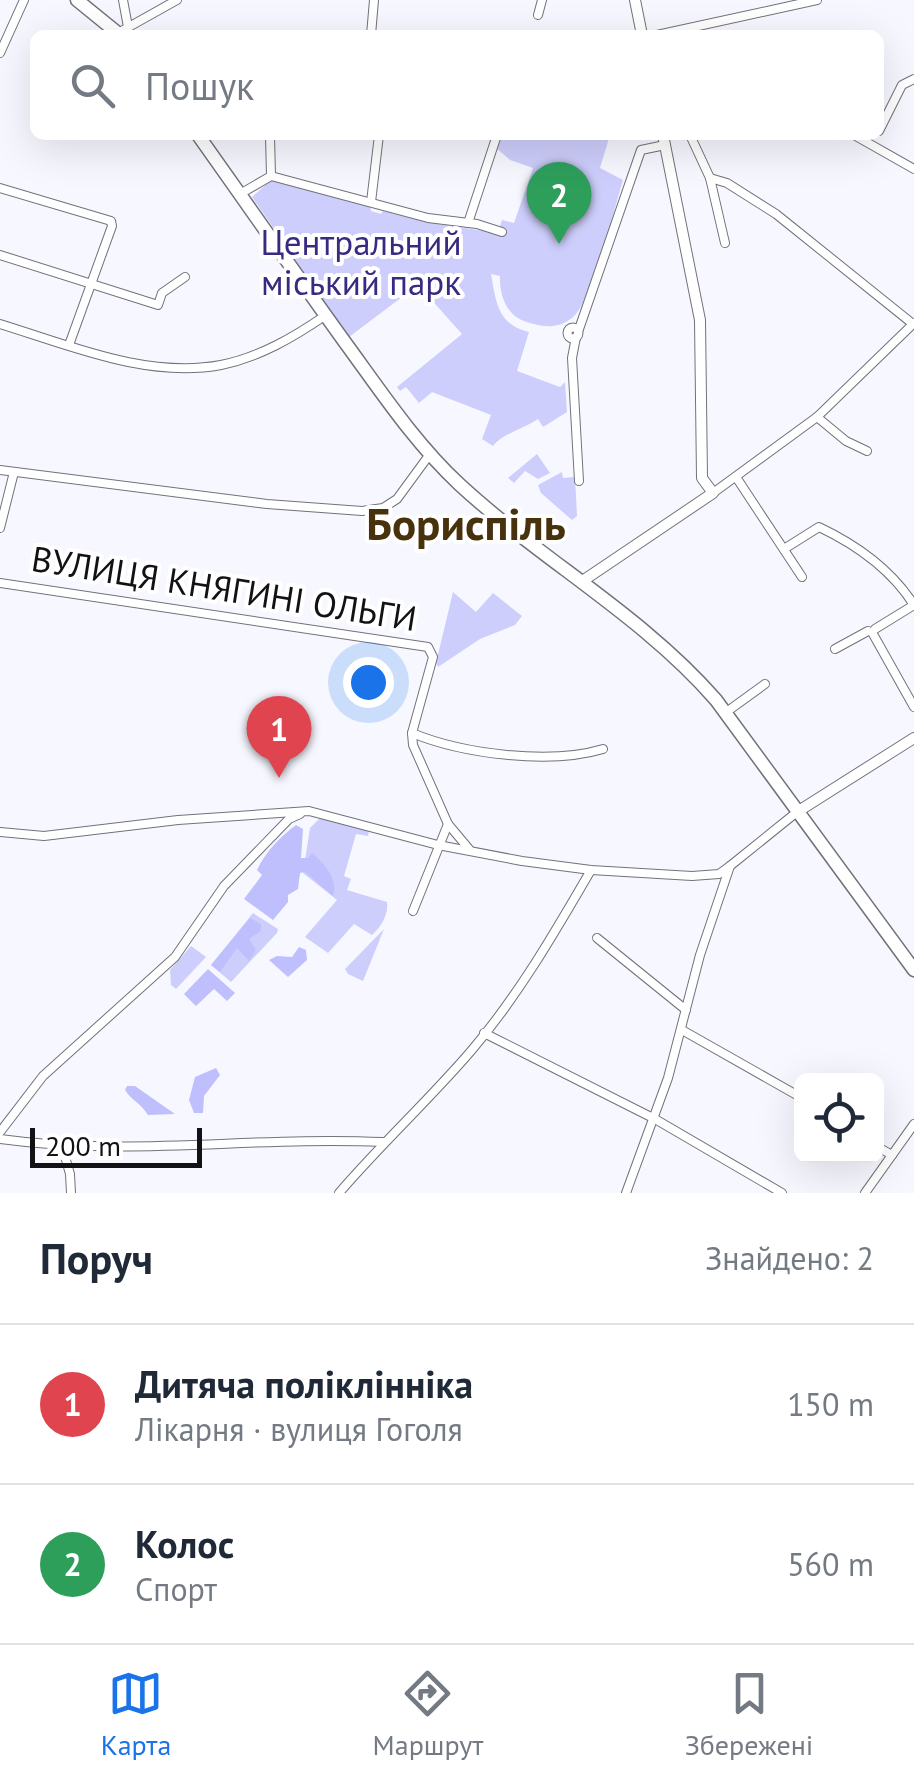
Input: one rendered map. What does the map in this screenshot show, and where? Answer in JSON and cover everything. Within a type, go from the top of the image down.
[{"type":"highway","points":[[77,0],[119,30]]},
{"type":"highway","points":[[202,140],[430,454],[472,494],[668,650],[725,712],[914,970]]},
{"type":"main road","points":[[635,0],[641,30]]},
{"type":"main road","points":[[581,582],[713,494],[702,478],[700,320],[664,140]]},
{"type":"main road","points":[[797,812],[914,738]]},
{"type":"street","points":[[0,53],[24,0]]},
{"type":"street","points":[[122,30],[123,0]]},
{"type":"street","points":[[126,30],[177,0]]},
{"type":"street","points":[[371,30],[374,0]]},
{"type":"street","points":[[538,14],[542,0]]},
{"type":"street","points":[[766,0],[766,12]]},
{"type":"street","points":[[681,30],[817,0]]},
{"type":"street","points":[[884,121],[902,86],[914,79]]},
{"type":"street","points":[[270,140],[271,176]]},
{"type":"street","points":[[371,202],[378,140]]},
{"type":"street","points":[[468,223],[495,140]]},
{"type":"street","points":[[579,481],[574,336],[592,299],[643,140]]},
{"type":"street","points":[[641,150],[664,140]]},
{"type":"street","points":[[692,140],[710,178],[726,243]]},
{"type":"street","points":[[880,140],[914,169]]},
{"type":"street","points":[[240,194],[271,176],[428,218],[502,232]]},
{"type":"street","points":[[710,178],[727,183],[776,214],[913,323],[818,417],[713,494]]},
{"type":"street","points":[[0,188],[111,221],[93,284],[69,345]]},
{"type":"street","points":[[0,255],[158,305],[162,293],[185,277]]},
{"type":"street","points":[[0,324],[155,366],[218,366],[249,357],[302,332],[326,315]]},
{"type":"street","points":[[818,417],[846,441],[868,451]]},
{"type":"street","points":[[0,470],[267,504],[362,511],[383,508],[397,499],[430,454]]},
{"type":"street","name":"ВУЛИЦЯ КНЯГИНІ ОЛЬГИ","points":[[0,528],[14,472]]},
{"type":"street","points":[[736,477],[802,577]]},
{"type":"street","points":[[784,548],[819,527],[847,540],[882,567],[914,605],[835,650]]},
{"type":"street","name":"ВУЛИЦЯ КНЯГИНІ ОЛЬГИ","points":[[0,583],[326,633],[418,643],[428,647],[433,657],[412,733]]},
{"type":"street","points":[[872,631],[914,707]]},
{"type":"street","points":[[725,712],[765,684]]},
{"type":"street","points":[[472,852],[448,824],[413,744],[412,733],[516,756],[574,755],[603,749]]},
{"type":"street","points":[[0,832],[44,836],[178,820],[308,811],[472,852],[590,870],[709,876],[730,866],[797,812]]},
{"type":"street","points":[[308,811],[289,818],[273,834],[224,886],[176,956],[44,1076],[0,1136],[62,1146],[184,1148],[336,1140],[383,1142]]},
{"type":"street","points":[[413,911],[448,824]]},
{"type":"street","points":[[626,1193],[655,1119],[700,956],[730,866]]},
{"type":"street","points":[[339,1193],[484,1033],[539,957],[590,870]]},
{"type":"street","points":[[597,938],[686,1010]]},
{"type":"street","points":[[682,1030],[794,1093]]},
{"type":"street","points":[[484,1033],[655,1119],[782,1193]]},
{"type":"street","points":[[865,1193],[914,1124]]},
{"type":"street","points":[[62,1146],[71,1193]]},
{"type":"street","points":[[884,1150],[892,1155]]},
{"type":"green space","name":"Центральний міський парк","points":[[497,140],[608,140],[600,168],[623,180],[595,275],[572,318],[547,326],[518,318],[505,303],[500,276],[491,274],[500,311],[511,324],[529,332],[517,371],[560,387],[565,382],[567,412],[543,427],[538,419],[493,446],[482,439],[491,415],[432,392],[419,403],[406,387],[400,391],[397,387],[462,334],[418,285],[349,337],[252,197],[272,179],[370,205],[371,211],[381,214],[383,211],[498,233],[502,220],[514,223],[533,168],[510,160],[494,146]]},
{"type":"green space","points":[[537,454],[550,473],[538,479],[525,471],[514,483],[508,478]]},
{"type":"green space","points":[[562,472],[563,478],[575,477],[577,516],[572,520],[541,493],[538,485]]},
{"type":"green space","points":[[453,592],[476,612],[493,593],[522,616],[515,625],[480,639],[438,667],[436,663]]},
{"type":"green space","points":[[320,818],[369,830],[368,836],[356,834],[344,876],[351,879],[347,890],[387,902],[384,920],[372,935],[354,924],[328,953],[305,937],[337,900],[303,873],[310,828]]},
{"type":"green space","points":[[253,913],[278,929],[277,933],[231,982],[211,965]]},
{"type":"green space","points":[[384,929],[363,981],[348,974],[345,969]]},
{"type":"green space","points":[[191,946],[206,957],[176,989],[171,985],[170,970]]},
{"type":"shaded area","points":[[296,825],[303,829],[301,858],[312,853],[326,867],[334,883],[333,896],[305,872],[300,873],[298,889],[288,895],[288,902],[273,920],[244,899],[262,875],[257,870],[265,857]]},
{"type":"shaded area","points":[[250,918],[261,924],[261,931],[249,939],[256,950],[249,961],[237,948],[220,972],[211,965]]},
{"type":"shaded area","points":[[299,947],[306,950],[307,960],[288,977],[269,960],[292,957]]},
{"type":"shaded area","points":[[208,969],[235,993],[227,1001],[214,989],[196,1006],[184,994]]},
{"type":"shaded area","points":[[216,1068],[220,1075],[204,1096],[203,1113],[194,1113],[189,1100],[195,1077]]},
{"type":"shaded area","points":[[127,1086],[135,1086],[175,1114],[148,1115],[127,1093]]},
{"type":"place","name":"Колос","points":[[559,244]]},
{"type":"place","name":"Дитяча поліклінніка","points":[[279,778]]},
{"type":"district","name":"Бориспіль","points":[[466,524]]}]
